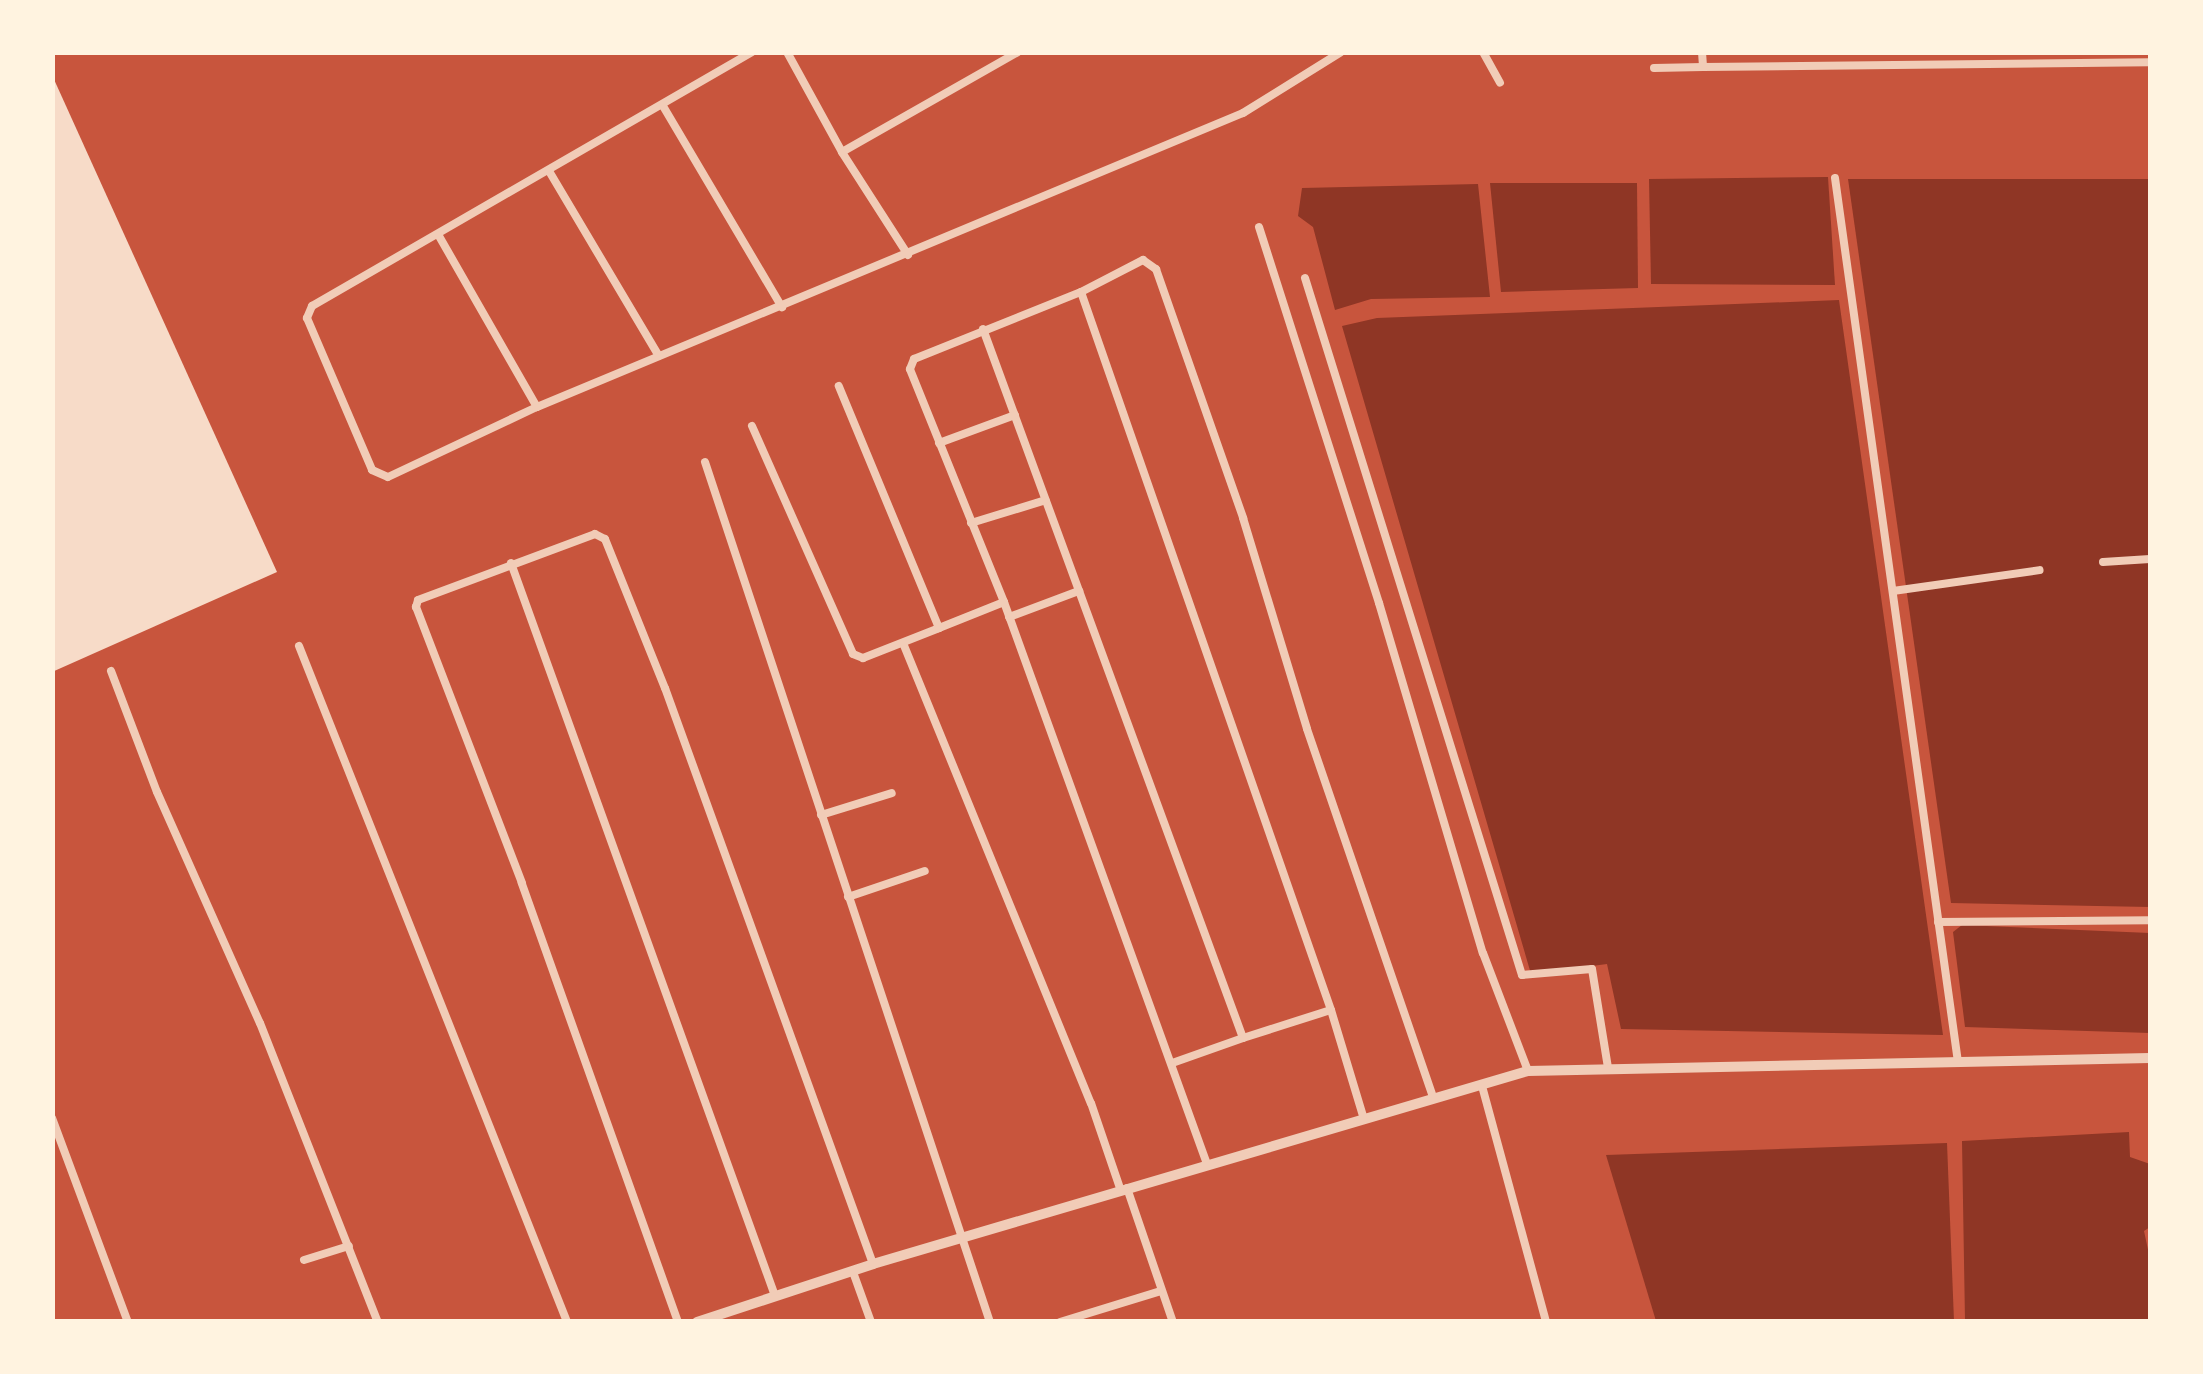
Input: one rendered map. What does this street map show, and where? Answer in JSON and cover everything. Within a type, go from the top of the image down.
[{"type":"street","points":[[752,52],[308,312],[307,318],[372,470],[388,477],[537,407],[1243,113],[1341,52]]},
{"type":"street","points":[[787,52],[842,152],[908,255]]},
{"type":"street","points":[[842,152],[1018,52]]},
{"type":"street","points":[[1483,52],[1500,83]]},
{"type":"street","points":[[1702,52],[1702,67]]},
{"type":"street","points":[[1654,68],[2150,62]]},
{"type":"street","points":[[663,106],[782,307]]},
{"type":"street","points":[[549,172],[659,356]]},
{"type":"street","points":[[1836,178],[1958,1062]]},
{"type":"street","points":[[1259,227],[1379,602],[1484,953],[1528,1072]]},
{"type":"street","points":[[440,236],[537,407]]},
{"type":"street","points":[[1207,1164],[1004,602],[939,443],[911,362],[983,329],[1081,292],[1143,260],[1156,269],[1243,518],[1312,746],[1434,1099]]},
{"type":"street","points":[[1305,278],[1522,975],[1592,969],[1608,1068]]},
{"type":"street","points":[[1081,292],[1331,1010],[1364,1119]]},
{"type":"street","points":[[983,329],[1243,1038]]},
{"type":"street","points":[[839,386],[939,628]]},
{"type":"street","points":[[939,443],[1014,414]]},
{"type":"street","points":[[752,426],[853,654],[864,658],[1004,602]]},
{"type":"street","points":[[705,462],[990,1322]]},
{"type":"street","points":[[971,523],[1046,500]]},
{"type":"street","points":[[678,1322],[555,975],[416,607],[418,600],[595,534],[605,539],[740,891],[873,1264]]},
{"type":"street","points":[[2103,562],[2150,559]]},
{"type":"street","points":[[511,563],[775,1296]]},
{"type":"street","points":[[1892,592],[2040,570]]},
{"type":"street","points":[[1008,617],[1079,590]]},
{"type":"street","points":[[903,644],[1091,1103],[1173,1322]]},
{"type":"street","points":[[299,646],[568,1322]]},
{"type":"street","points":[[111,671],[157,792],[260,1023],[378,1322]]},
{"type":"street","points":[[821,815],[892,794]]},
{"type":"street","points":[[848,897],[925,870]]},
{"type":"street","points":[[1938,922],[2150,920]]},
{"type":"street","points":[[1172,1063],[1331,1010]]},
{"type":"street","points":[[697,1322],[732,1317],[775,1296],[873,1264],[1528,1072],[2150,1058]]},
{"type":"street","points":[[1482,1086],[1546,1322]]},
{"type":"street","points":[[52,1118],[128,1322]]},
{"type":"street","points":[[304,1260],[350,1246]]},
{"type":"street","points":[[853,1272],[871,1322]]},
{"type":"street","points":[[1060,1322],[1161,1291]]},
{"type":"shaded area","points":[[1828,177],[1835,285],[1651,284],[1649,179]]},
{"type":"shaded area","points":[[1848,179],[2150,179],[2150,907],[1951,903]]},
{"type":"shaded area","points":[[1490,183],[1637,183],[1638,288],[1501,292]]},
{"type":"shaded area","points":[[1478,184],[1490,297],[1371,299],[1335,310],[1313,227],[1298,216],[1302,188]]},
{"type":"shaded area","points":[[1839,300],[1943,1035],[1621,1029],[1607,964],[1531,974],[1342,326],[1377,318]]},
{"type":"shaded area","points":[[1962,925],[2150,933],[2150,1033],[1965,1027],[1953,932]]},
{"type":"shaded area","points":[[2129,1132],[2130,1157],[2150,1164],[2150,1227],[2144,1231],[2150,1259],[2150,1321],[1965,1321],[1962,1141]]},
{"type":"shaded area","points":[[1947,1143],[1954,1321],[1656,1321],[1606,1155]]},
{"type":"building","points":[[52,75],[277,572],[52,672]]}]
